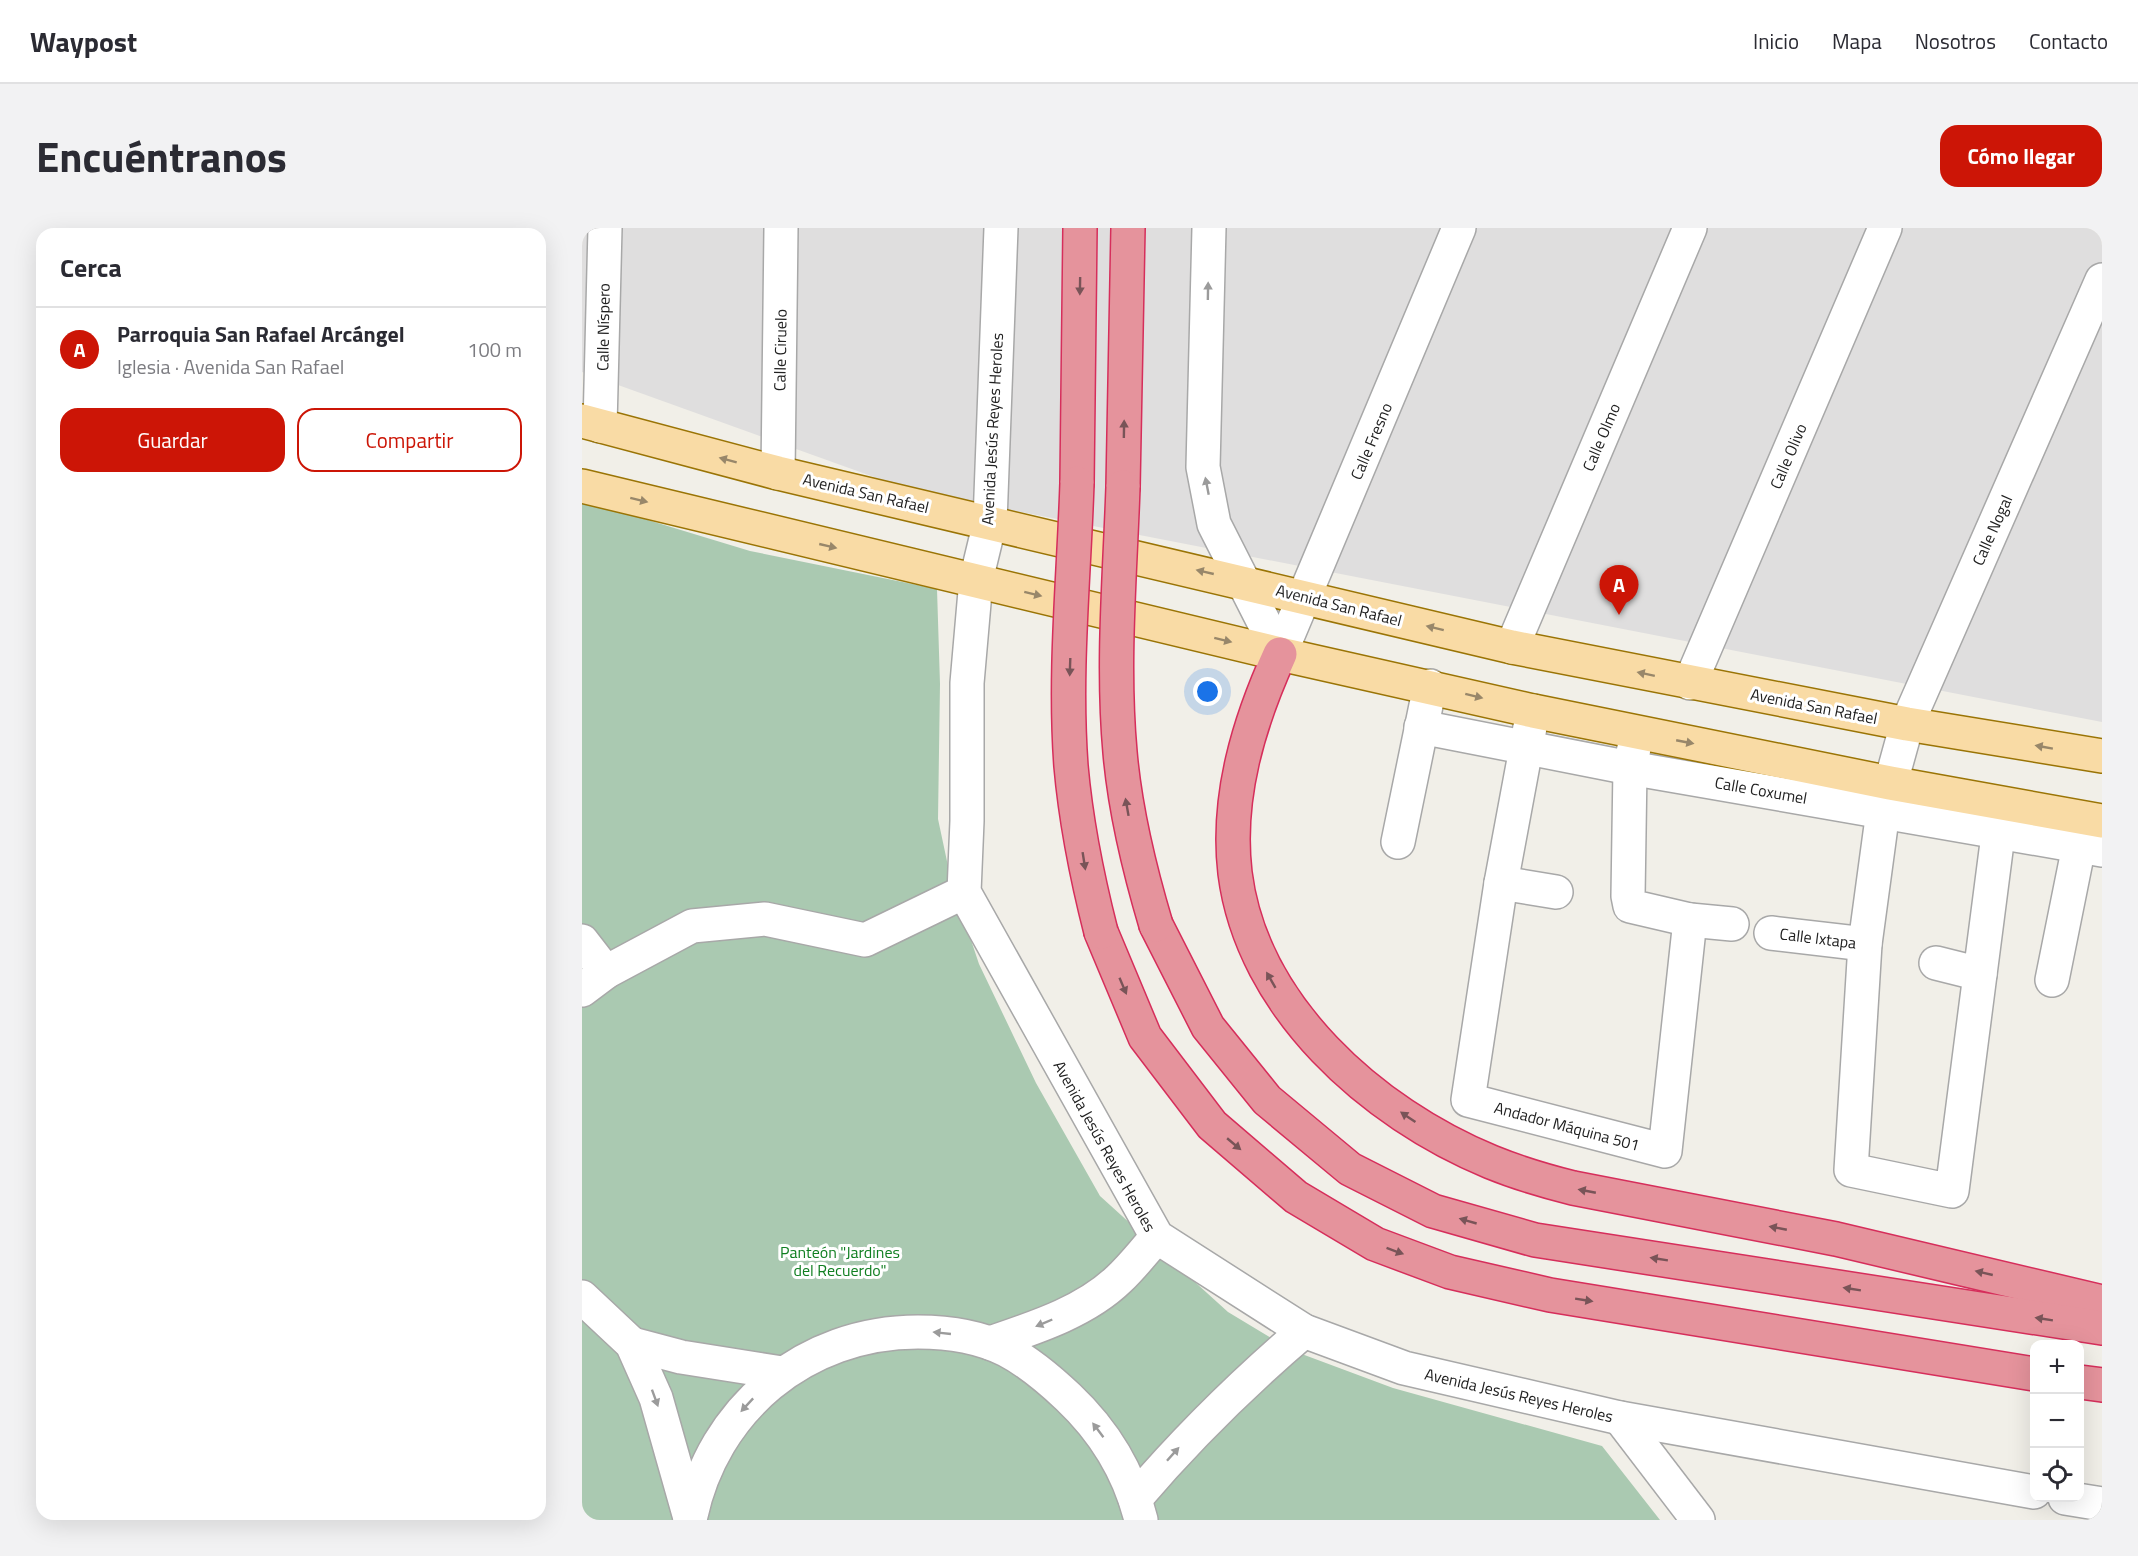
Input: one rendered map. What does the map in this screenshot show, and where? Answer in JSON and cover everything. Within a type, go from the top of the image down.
[{"type":"highway","points":[[1080,228],[1077,483],[1069,714],[1071,764],[1086,874],[1101,932],[1145,1037],[1212,1125],[1296,1197],[1375,1244],[1450,1272],[1550,1295],[2030,1373]]},
{"type":"highway","points":[[1128,228],[1118,676],[1120,751],[1132,838],[1156,925],[1208,1028],[1268,1100],[1350,1169],[1433,1211],[1535,1240],[2102,1328]]},
{"type":"highway","points":[[1280,654],[1254,718],[1237,786],[1233,844],[1240,901],[1261,960],[1283,999],[1311,1034],[1377,1095],[1451,1143],[1531,1177],[1573,1188],[1910,1255],[2102,1302]]},
{"type":"highway","points":[[2084,1383],[2102,1385]]},
{"type":"main road","name":"Avenida San Rafael","points":[[591,424],[778,473],[1243,581],[1512,647],[1906,723],[2100,752]]},
{"type":"main road","points":[[582,486],[1280,654],[1637,732],[1886,797],[2092,834]]},
{"type":"street","name":"Calle Níspero","points":[[591,424],[605,228]]},
{"type":"street","name":"Calle Ciruelo","points":[[778,473],[781,228]]},
{"type":"street","name":"Avenida Jesús Reyes Heroles","points":[[1001,228],[990,522],[976,580],[967,683],[967,821],[964,892],[1157,1238],[1304,1331],[1404,1368],[1620,1418],[2030,1491]]},
{"type":"street","points":[[1209,228],[1203,467],[1214,524],[1280,654]]},
{"type":"street","name":"Calle Fresno","points":[[1280,654],[1306,597],[1459,228]]},
{"type":"street","name":"Calle Olmo","points":[[1512,647],[1690,228]]},
{"type":"street","name":"Calle Olivo","points":[[1690,683],[1885,228]]},
{"type":"street","name":"Calle Nogal","points":[[1980,974],[1952,1191],[1851,1170],[1865,944],[1886,797],[1906,723],[2102,280]]},
{"type":"street","points":[[1398,842],[1430,686]]},
{"type":"street","points":[[1533,711],[1501,882],[1556,892]]},
{"type":"street","name":"Calle Coxumel","points":[[1421,727],[1630,768],[1886,797]]},
{"type":"street","points":[[1637,732],[1630,768],[1628,896],[1630,906],[1690,920],[1732,924]]},
{"type":"street","points":[[1936,963],[1980,974],[2000,818]]},
{"type":"street","points":[[2052,980],[2092,834]]},
{"type":"street","name":"Andador Máquina 501","points":[[1501,882],[1468,1100],[1665,1152],[1690,920]]},
{"type":"street","points":[[582,941],[594,981],[692,926],[765,919],[865,940],[964,892]]},
{"type":"street","name":"Calle Ixtapa","points":[[1772,933],[1865,944]]},
{"type":"street","points":[[990,1343],[1026,1331],[1095,1298],[1119,1280],[1157,1238]]},
{"type":"street","points":[[582,1297],[632,1344],[656,1398],[690,1519]]},
{"type":"street","points":[[1138,1509],[1175,1452],[1218,1408],[1304,1331]]},
{"type":"street","points":[[690,1519],[697,1490],[719,1441],[748,1403],[782,1373],[825,1350],[871,1335],[929,1332],[990,1343],[1008,1351],[1051,1382],[1086,1414],[1109,1445],[1138,1509]]},
{"type":"street","points":[[632,1344],[681,1357],[782,1373]]},
{"type":"street","points":[[1620,1418],[1698,1520]]},
{"type":"street","points":[[2084,1501],[2102,1504]]},
{"type":"shaded area","points":[[582,228],[2102,228],[2102,722],[913,491],[582,372]]},
{"type":"green space","name":"Panteón \"Jardines del Recuerdo\"","points":[[582,500],[750,551],[937,589],[940,684],[938,819],[951,880],[979,964],[1036,1083],[1100,1196],[1228,1312],[1291,1350],[1393,1388],[1602,1446],[1660,1520],[582,1520]]},
{"type":"place","name":"Parroquia San Rafael Arcángel","points":[[1619,615]]}]
